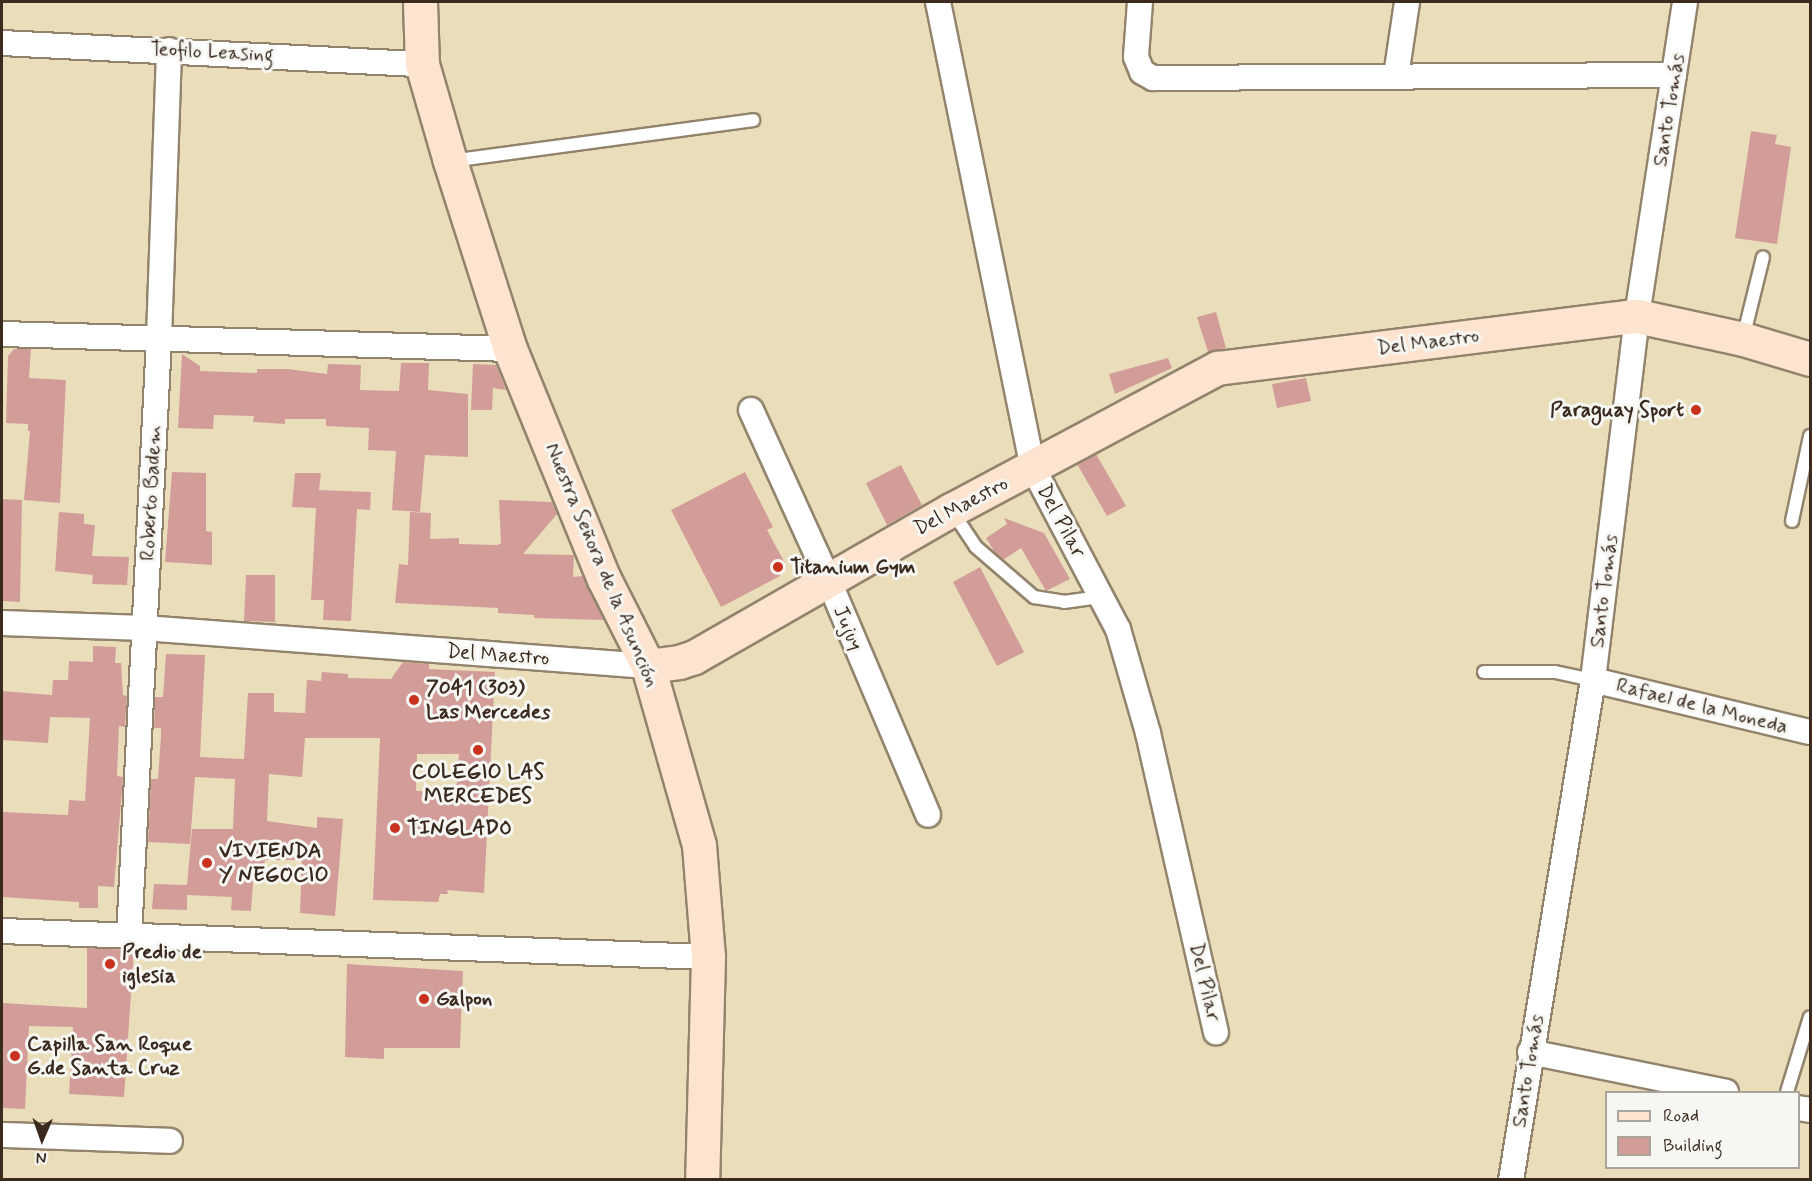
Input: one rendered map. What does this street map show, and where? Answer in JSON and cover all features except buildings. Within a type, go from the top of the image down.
[{"type":"street","name":"Nuestra Señora de la Asunción","points":[[420,2],[422,64],[450,161],[510,348],[604,579],[648,666],[699,845],[708,957],[702,1179]]},
{"type":"street","name":"Del Pilar","points":[[938,2],[1033,468],[1118,628],[1148,733],[1216,1032]]},
{"type":"street","points":[[1140,2],[1136,57],[1142,72],[1153,78],[1674,75]]},
{"type":"street","points":[[1396,76],[1407,2]]},
{"type":"street","name":"Santo Tomás","points":[[1511,1179],[1530,1052],[1593,680],[1637,316],[1685,2]]},
{"type":"street","name":"Teofilo Leasing","points":[[2,43],[422,64]]},
{"type":"street","name":"Roberto Badem","points":[[129,937],[159,338],[169,50]]},
{"type":"street","name":"Del Maestro","points":[[2,623],[144,628],[648,666],[679,662],[694,657],[951,510],[1217,368],[1637,316],[1743,339],[1810,359]]},
{"type":"street","points":[[2,334],[510,348]]},
{"type":"street","name":"Jujuy","points":[[750,410],[828,579],[928,815]]},
{"type":"street","name":"Rafael de la Moneda","points":[[1593,680],[1810,732]]},
{"type":"street","points":[[2,931],[708,957]]},
{"type":"street","points":[[1530,1052],[1721,1091]]},
{"type":"street","points":[[2,1135],[170,1141]]},
{"type":"lane","points":[[450,161],[753,120]]},
{"type":"lane","points":[[1743,339],[1763,257]]},
{"type":"lane","points":[[1792,521],[1810,436]]},
{"type":"lane","points":[[951,510],[976,547],[1034,597],[1064,602],[1100,597]]},
{"type":"lane","points":[[1484,672],[1555,672],[1593,680]]},
{"type":"lane","points":[[1787,1091],[1810,1017]]},
{"type":"place","name":"Paraguay Sport","points":[[1696,410]]},
{"type":"place","name":"Titanium Gym","points":[[778,567]]},
{"type":"place","name":"7041 (303) Las Mercedes","points":[[414,700]]},
{"type":"place","name":"COLEGIO LAS MERCEDES","points":[[478,750]]},
{"type":"place","name":"TINGLADO","points":[[395,828]]},
{"type":"place","name":"VIVIENDA Y NEGOCIO","points":[[207,863]]},
{"type":"place","name":"Predio de iglesia","points":[[110,964]]},
{"type":"place","name":"Galpon","points":[[424,999]]},
{"type":"place","name":"Capilla San Roque G.de Santa Cruz","points":[[15,1056]]}]
